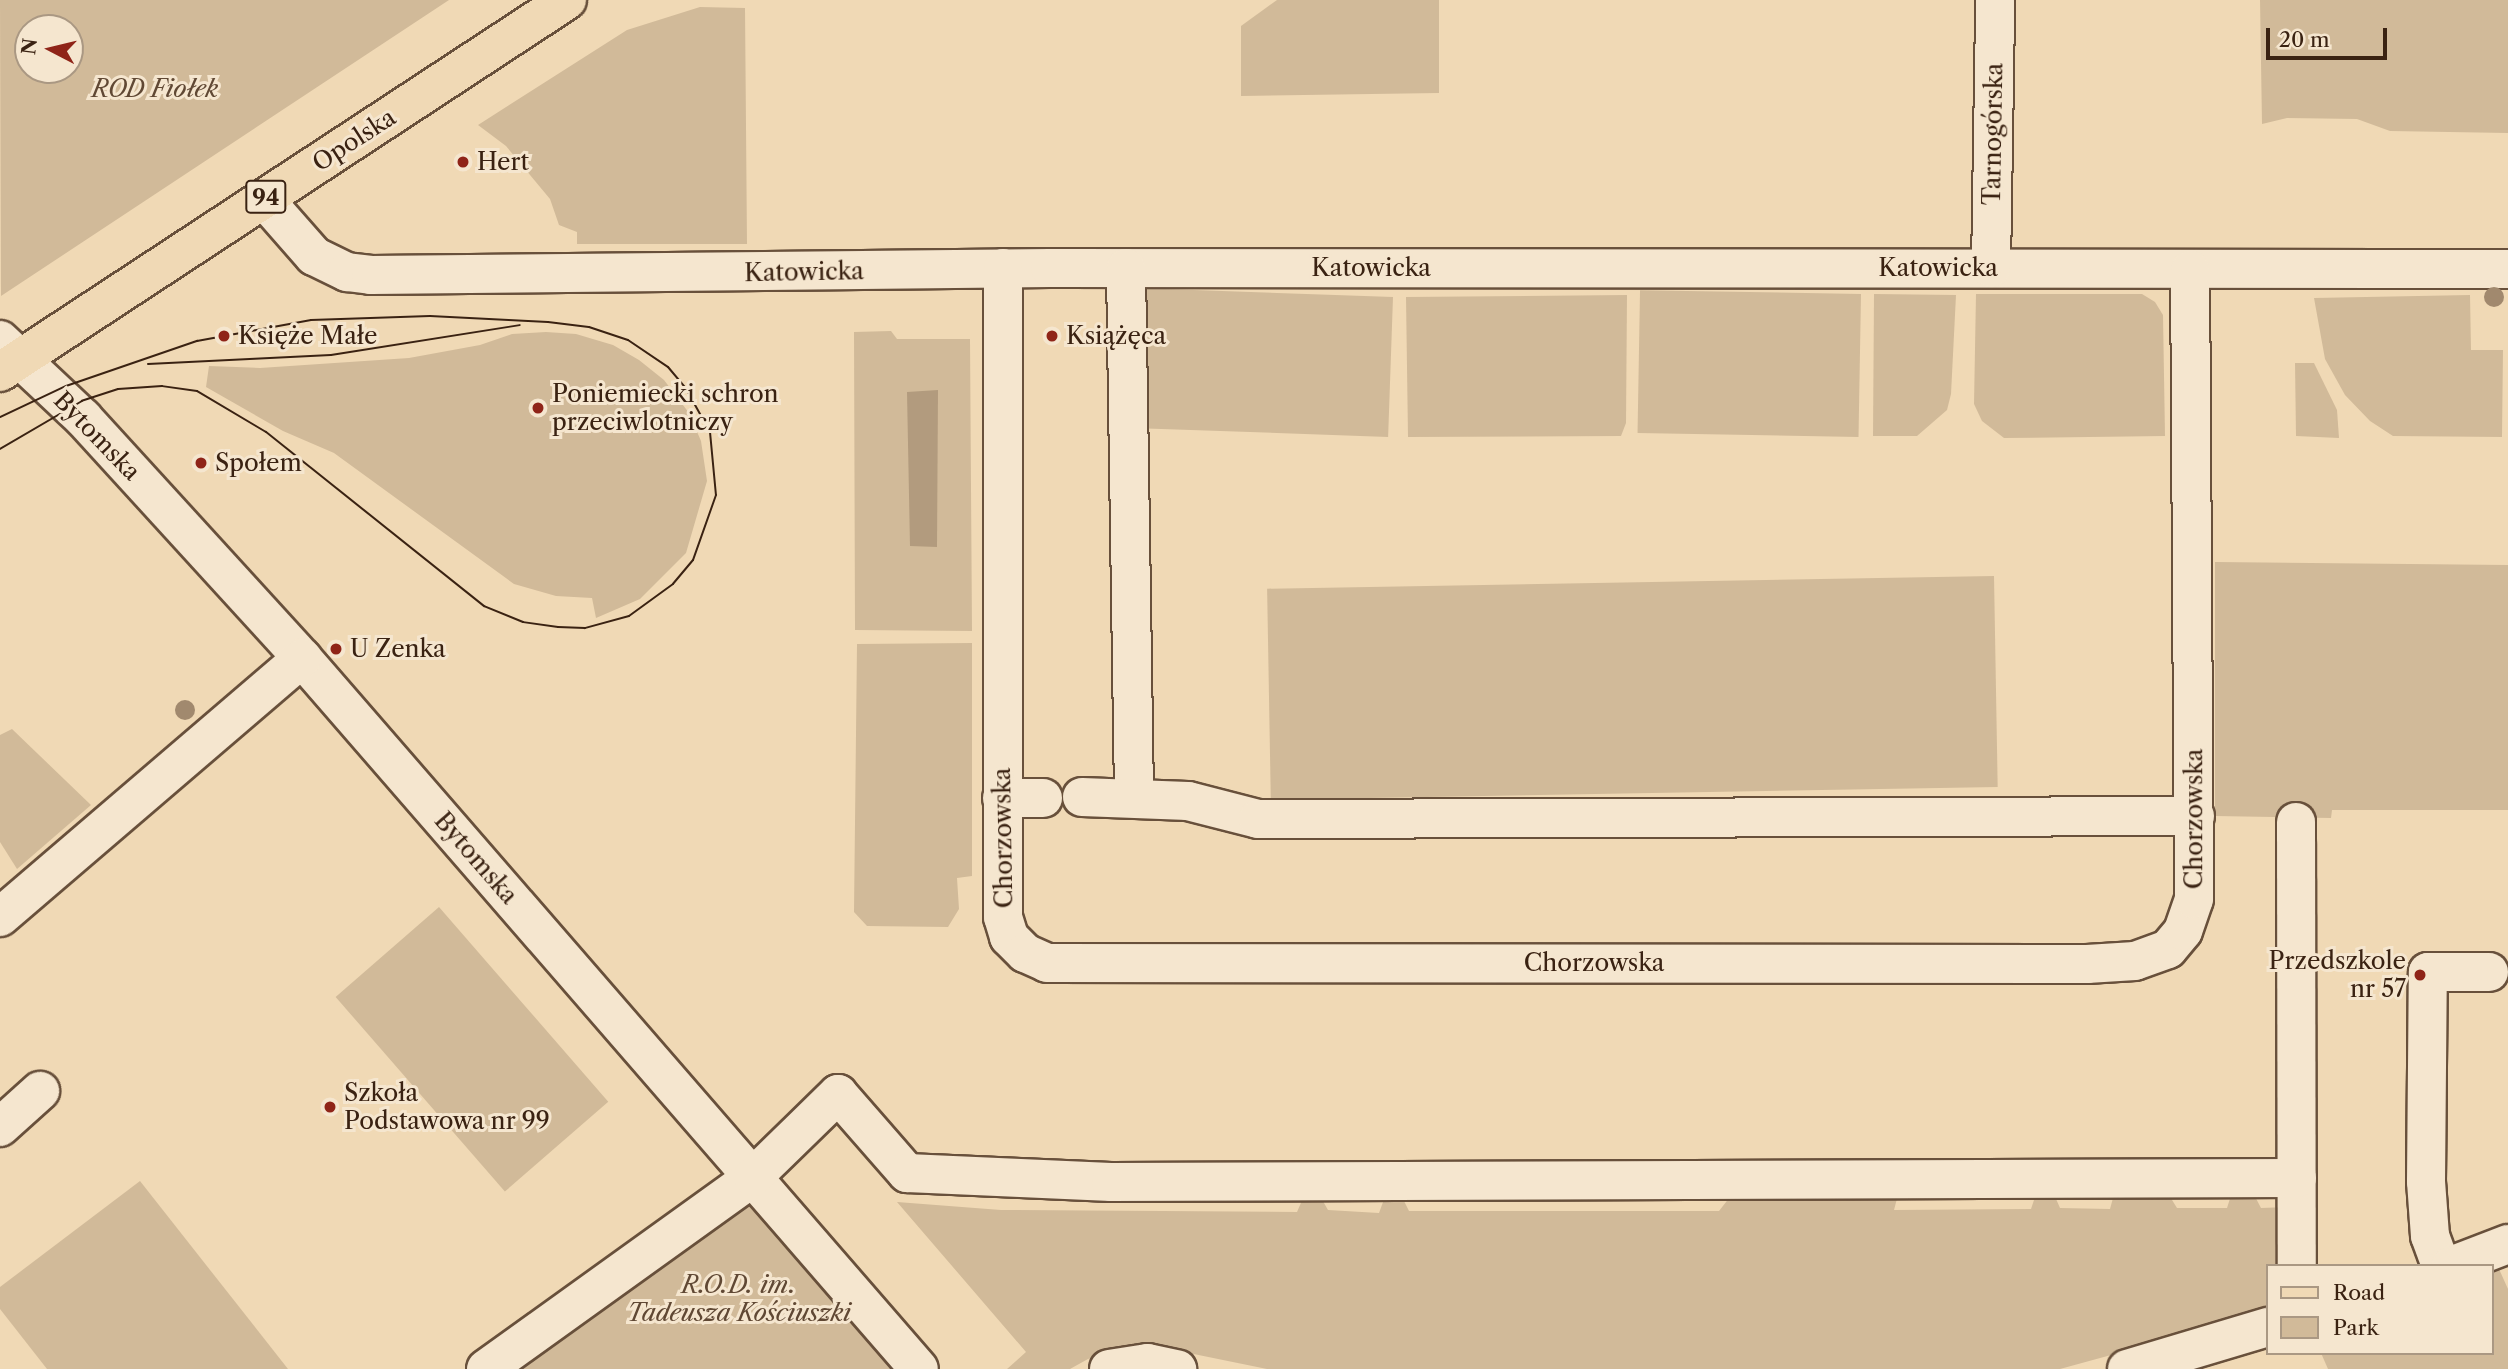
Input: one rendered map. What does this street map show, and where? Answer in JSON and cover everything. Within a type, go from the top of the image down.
[{"type":"main road","name":"Opolska","points":[[7,357],[264,198],[567,0]]},
{"type":"street","name":"Tarnogórska","points":[[1991,268],[1995,0]]},
{"type":"street","name":"Katowicka","points":[[264,198],[314,256],[359,274],[1003,268],[2508,269]]},
{"type":"street","name":"Chorzowska","points":[[1003,268],[1003,917],[1009,937],[1025,953],[1047,963],[2134,961],[2168,948],[2183,931],[2194,899],[2190,270]]},
{"type":"street","points":[[1126,268],[1134,796]]},
{"type":"street","name":"Bytomska","points":[[7,357],[83,418],[302,658],[919,1369]]},
{"type":"street","points":[[0,917],[302,658]]},
{"type":"street","points":[[1082,797],[1134,796],[1188,801],[1258,819],[2195,816]]},
{"type":"street","points":[[1002,798],[1043,798]]},
{"type":"street","points":[[2297,822],[2297,1264]]},
{"type":"street","points":[[2440,1264],[2430,1236],[2426,1182],[2428,972],[2489,972]]},
{"type":"street","points":[[0,1127],[40,1091]]},
{"type":"street","points":[[486,1369],[753,1177],[838,1094],[908,1173],[1111,1182],[2297,1178]]},
{"type":"street","points":[[2456,1264],[2508,1244]]},
{"type":"street","points":[[2127,1369],[2266,1328]]},
{"type":"street","points":[[1109,1369],[1148,1363],[1177,1369]]},
{"type":"green space","name":"ROD Fiołek","points":[[0,0],[449,0],[1,296]]},
{"type":"green space","points":[[1277,0],[1439,0],[1439,93],[1241,96],[1241,26]]},
{"type":"green space","points":[[2260,0],[2508,0],[2508,133],[2390,131],[2357,119],[2287,118],[2262,124]]},
{"type":"green space","points":[[700,7],[745,8],[747,244],[577,244],[577,232],[559,225],[550,199],[506,146],[478,125],[627,30]]},
{"type":"green space","points":[[1144,288],[1393,297],[1388,437],[1139,428]]},
{"type":"green space","points":[[1640,290],[1861,294],[1859,437],[1638,433]]},
{"type":"green space","points":[[1874,294],[1956,295],[1951,394],[1947,410],[1917,436],[1873,436]]},
{"type":"green space","points":[[1976,294],[2142,294],[2155,302],[2163,315],[2165,436],[2004,438],[1982,421],[1974,404]]},
{"type":"green space","points":[[1627,295],[1626,423],[1621,436],[1408,437],[1406,297]]},
{"type":"green space","points":[[2470,295],[2471,350],[2503,350],[2502,437],[2393,436],[2370,421],[2345,395],[2325,359],[2314,298]]},
{"type":"green space","points":[[891,331],[897,339],[970,339],[972,631],[855,630],[854,332]]},
{"type":"green space","points":[[512,334],[576,334],[613,345],[639,360],[664,380],[689,413],[701,441],[707,481],[686,553],[640,599],[596,618],[592,598],[556,596],[514,584],[334,453],[283,431],[206,387],[209,366],[260,368],[409,358],[480,345]]},
{"type":"green space","points":[[2295,363],[2314,363],[2337,410],[2339,438],[2296,436]]},
{"type":"green space","points":[[2215,562],[2508,565],[2508,810],[2332,810],[2331,818],[2215,816]]},
{"type":"green space","points":[[1994,576],[1998,787],[1271,800],[1267,589]]},
{"type":"green space","points":[[972,643],[972,876],[957,878],[959,909],[948,927],[867,926],[854,912],[857,644]]},
{"type":"green space","points":[[12,729],[91,805],[17,869],[0,842],[0,735]]},
{"type":"green space","points":[[439,907],[608,1102],[505,1192],[336,997]]},
{"type":"green space","points":[[140,1181],[288,1369],[47,1369],[0,1309],[0,1287]]},
{"type":"green space","points":[[2039,1185],[2050,1185],[2060,1208],[2110,1209],[2116,1187],[2164,1187],[2177,1208],[2227,1208],[2234,1186],[2249,1185],[2261,1208],[2288,1207],[2291,1264],[2266,1264],[2266,1313],[2060,1369],[1267,1369],[1179,1351],[1115,1352],[1088,1359],[1070,1369],[1007,1369],[1026,1352],[897,1202],[1001,1210],[1297,1212],[1307,1189],[1316,1189],[1328,1210],[1379,1213],[1386,1194],[1401,1195],[1409,1211],[1719,1211],[1737,1188],[1900,1187],[1894,1210],[2031,1209]]},
{"type":"green space","name":"R.O.D. im. Tadeusza Kościuszki","points":[[749,1203],[895,1369],[519,1369]]},
{"type":"green space","points":[[2499,1269],[2508,1289],[2508,1369],[2328,1369],[2322,1355],[2494,1355],[2494,1270]]},
{"type":"shaded area","points":[[938,390],[937,547],[910,546],[907,392]]},
{"type":"tram line","points":[[0,417],[66,386],[197,341],[311,320],[430,316],[548,322],[589,327],[628,340],[668,367],[685,387],[710,432],[716,495],[693,560],[673,584],[629,616],[585,628],[558,627],[523,622],[484,606],[266,432],[197,391],[162,386],[118,389],[82,401],[0,449]]},
{"type":"tram line","points":[[148,364],[331,355],[520,325]]},
{"type":"place","name":"Hert","points":[[463,162]]},
{"type":"place","name":"Księże Małe","points":[[224,336]]},
{"type":"place","name":"Książęca","points":[[1052,336]]},
{"type":"place","name":"Poniemiecki schron przeciwlotniczy","points":[[538,408]]},
{"type":"place","name":"Społem","points":[[201,463]]},
{"type":"place","name":"U Zenka","points":[[336,649]]},
{"type":"place","name":"Przedszkole nr 57","points":[[2420,975]]},
{"type":"place","name":"Szkoła Podstawowa nr 99","points":[[330,1107]]}]
